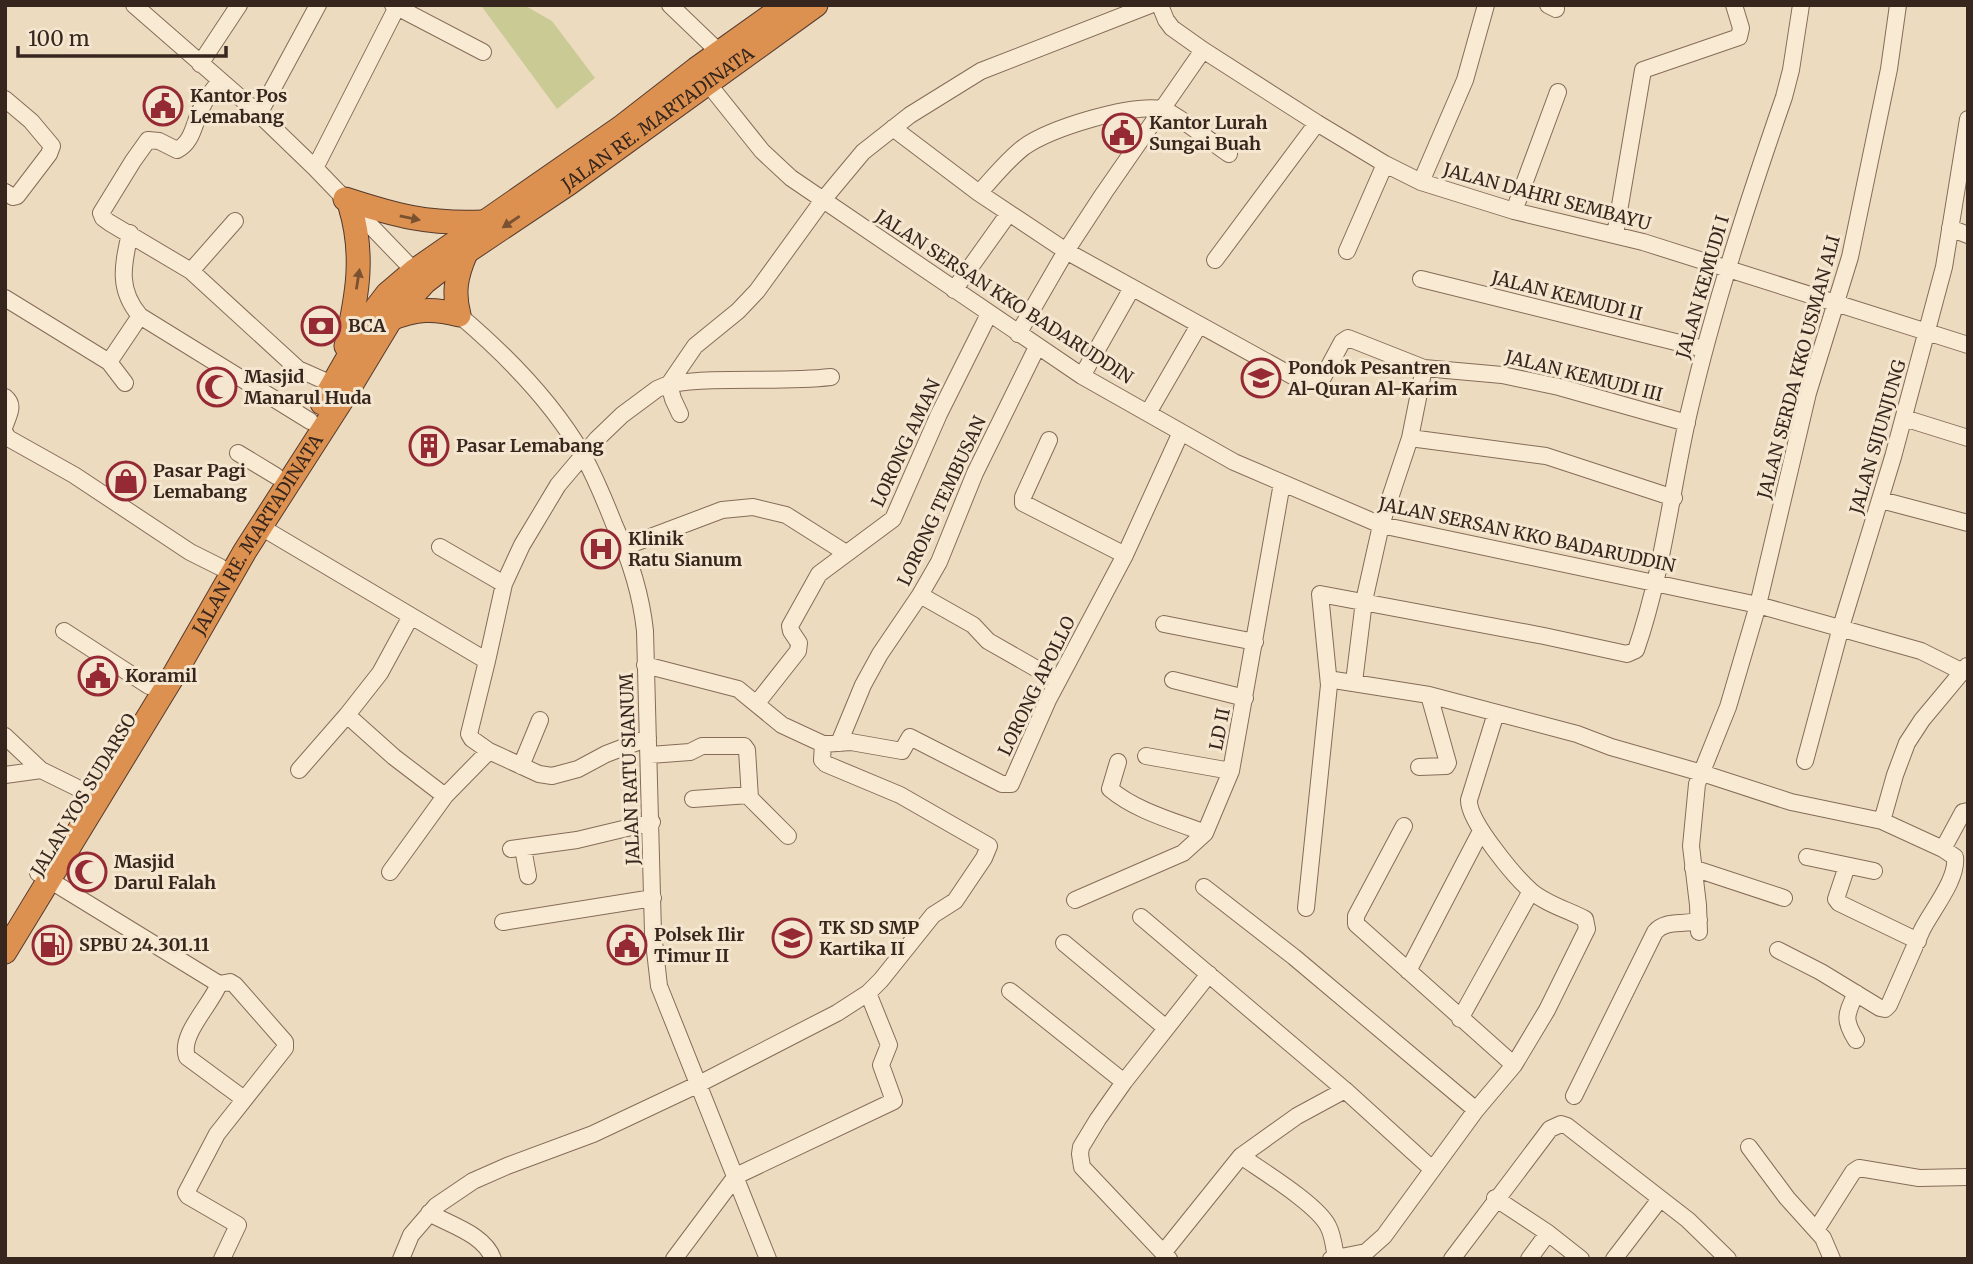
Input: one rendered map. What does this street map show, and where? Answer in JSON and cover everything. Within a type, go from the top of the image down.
[{"type":"highway","points":[[419,276],[482,222],[702,76],[719,52],[786,5]]},
{"type":"highway","name":"JALAN RE. MARTADINATA","points":[[5,952],[43,877],[91,795],[419,276],[466,253],[568,184],[702,76],[816,5]]},
{"type":"highway","points":[[348,202],[428,222],[482,222]]},
{"type":"highway","points":[[337,377],[350,331],[360,264],[358,232],[348,202]]},
{"type":"highway","points":[[391,319],[412,310],[435,310],[460,315],[454,296],[466,253]]},
{"type":"highway","name":"JALAN YOS SUDARSO","points":[[91,795],[149,686],[377,307],[387,294],[419,276]]},
{"type":"highway","name":"JALAN YOS SUDARSO","points":[[5,927],[43,877]]},
{"type":"street","points":[[200,64],[239,5]]},
{"type":"street","points":[[259,114],[318,5]]},
{"type":"street","points":[[670,5],[719,52]]},
{"type":"street","points":[[680,414],[669,384],[695,346],[738,311],[757,291],[823,200],[863,152],[918,110],[981,71],[1150,5]]},
{"type":"street","name":"JALAN DAHRI SEMBAYU","points":[[1160,5],[1172,28],[1203,50],[1317,123],[1385,164],[1421,182],[1514,211],[1726,268],[1968,345]]},
{"type":"street","points":[[1421,182],[1465,80],[1486,5]]},
{"type":"street","points":[[1615,236],[1643,70],[1739,37],[1741,28],[1734,5]]},
{"type":"street","name":"JALAN KEMUDI I","points":[[1364,601],[1630,654],[1637,646],[1656,582],[1704,349],[1726,268],[1784,97],[1801,5]]},
{"type":"street","points":[[315,168],[396,6],[483,52]]},
{"type":"street","name":"JALAN SERDA KKO USMAN ALI","points":[[1574,1096],[1655,932],[1664,925],[1692,923],[1699,926],[1692,833],[1697,784],[1728,707],[1758,605],[1808,393],[1838,302],[1870,169],[1889,69],[1893,6]]},
{"type":"street","points":[[139,7],[259,114],[419,276]]},
{"type":"street","points":[[1018,334],[1066,251],[1203,50]]},
{"type":"street","name":"JALAN SERSAN KKO BADARUDDIN","points":[[702,76],[762,151],[791,178],[1037,347],[1234,462],[1381,525],[1758,605],[1921,651],[1964,668]]},
{"type":"street","points":[[220,81],[201,107],[190,137],[182,148],[177,150],[159,141],[148,140],[102,211],[103,218],[191,271],[298,369],[337,377]]},
{"type":"street","points":[[1514,211],[1558,92]]},
{"type":"street","points":[[5,192],[13,197],[17,196],[52,146],[31,121],[8,107]]},
{"type":"street","points":[[979,193],[1015,154],[1039,138],[1105,114],[1164,109],[1228,154]]},
{"type":"street","name":"JALAN SIJUNJUNG","points":[[1805,761],[1840,627],[1881,500],[1944,267],[1968,119]]},
{"type":"street","points":[[1215,260],[1317,123]]},
{"type":"street","points":[[894,128],[979,193],[1066,251],[1199,325],[1148,413]]},
{"type":"street","points":[[1347,251],[1385,164]]},
{"type":"street","points":[[954,290],[1009,213]]},
{"type":"street","points":[[191,271],[234,221]]},
{"type":"street","points":[[1950,228],[1968,235]]},
{"type":"street","points":[[130,233],[124,261],[124,282],[127,297],[140,316],[310,421]]},
{"type":"street","name":"JALAN KEMUDI II","points":[[1421,279],[1704,349]]},
{"type":"street","points":[[1083,376],[1132,288]]},
{"type":"street","points":[[5,298],[118,369],[140,316]]},
{"type":"street","name":"LORONG AMAN","points":[[757,703],[798,651],[799,643],[790,628],[819,574],[893,519],[939,414],[989,314]]},
{"type":"street","name":"JALAN RATU SIANUM","points":[[460,315],[515,367],[543,399],[583,455],[638,584],[643,609],[653,898],[659,986],[768,1259]]},
{"type":"street","name":"JALAN KEMUDI III","points":[[1199,325],[1311,385],[1322,380],[1342,342],[1348,338],[1424,368],[1502,375],[1559,387],[1687,423]]},
{"type":"street","name":"LORONG TEMBUSAN","points":[[831,743],[880,654],[939,562],[975,473],[1037,347]]},
{"type":"street","points":[[1354,682],[1364,601],[1381,525],[1410,438],[1424,368]]},
{"type":"street","points":[[648,738],[562,775],[539,774],[489,751],[472,739],[469,734],[504,584],[522,544],[558,485],[583,455],[622,415],[657,389],[669,384],[713,379],[781,381],[831,377]]},
{"type":"street","points":[[5,397],[12,408],[5,425]]},
{"type":"street","points":[[1904,418],[1968,438]]},
{"type":"street","name":"LORONG APOLLO","points":[[831,743],[865,743],[902,751],[910,737],[1002,784],[1008,785],[1013,781],[1024,749],[1125,555],[1181,432]]},
{"type":"street","points":[[5,433],[8,438],[74,475],[190,552],[220,567]]},
{"type":"street","points":[[1410,438],[1546,456],[1674,498]]},
{"type":"street","points":[[1049,440],[1023,497],[1023,503],[1125,555]]},
{"type":"street","points":[[238,453],[276,476]]},
{"type":"street","name":"LD II","points":[[1075,900],[1183,853],[1205,833],[1231,771],[1282,483]]},
{"type":"street","points":[[1881,500],[1968,523]]},
{"type":"street","points":[[624,547],[722,510],[753,507],[786,515],[846,553]]},
{"type":"street","points":[[261,527],[487,661]]},
{"type":"street","points":[[440,547],[504,584]]},
{"type":"street","points":[[1306,908],[1329,685],[1320,594],[1364,601]]},
{"type":"street","points":[[920,595],[973,625],[988,641],[1058,681]]},
{"type":"street","points":[[299,770],[380,673],[411,616]]},
{"type":"street","points":[[1164,624],[1255,642]]},
{"type":"street","points":[[64,631],[149,686]]},
{"type":"street","points":[[401,1259],[411,1235],[429,1213],[442,1200],[474,1181],[593,1134],[699,1084],[837,1013],[867,993],[933,915],[955,901],[989,848],[978,838],[900,794],[826,764],[822,760],[831,743],[782,725],[738,689],[645,665]]},
{"type":"street","points":[[1882,821],[1907,743],[1964,668]]},
{"type":"street","points":[[1173,680],[1245,698]]},
{"type":"street","points":[[1329,685],[1334,680],[1429,695],[1577,734],[1791,802],[1882,821],[1955,857],[1948,883],[1887,1008],[1882,1010],[1821,972],[1778,950]]},
{"type":"street","points":[[1419,767],[1446,766],[1448,763],[1429,695]]},
{"type":"street","points":[[1241,1156],[1306,1203],[1324,1220],[1329,1228],[1334,1258],[1364,1255],[1384,1236],[1476,1110],[1514,1065],[1546,1010],[1587,929],[1587,922],[1531,891],[1481,831],[1469,808],[1469,800],[1496,713]]},
{"type":"street","points":[[347,715],[394,757],[445,796]]},
{"type":"street","points":[[520,766],[540,720]]},
{"type":"street","points":[[5,736],[41,770],[91,795]]},
{"type":"street","points":[[650,755],[690,752],[702,746],[744,746],[747,750],[749,795],[754,804],[788,836]]},
{"type":"street","points":[[390,872],[445,796],[489,751]]},
{"type":"street","points":[[1146,756],[1231,771]]},
{"type":"street","points":[[1118,762],[1110,789],[1116,794],[1205,833]]},
{"type":"street","points":[[5,775],[41,770]]},
{"type":"street","points":[[693,799],[749,795]]},
{"type":"street","points":[[1943,849],[1963,813],[1968,811]]},
{"type":"street","points":[[528,876],[517,848],[577,840],[652,822]]},
{"type":"street","points":[[1404,826],[1355,922],[1514,1065]]},
{"type":"street","points":[[1408,971],[1481,831]]},
{"type":"street","points":[[1807,857],[1874,871]]},
{"type":"street","points":[[1847,866],[1836,899],[1839,903],[1918,941]]},
{"type":"street","points":[[1693,868],[1784,898]]},
{"type":"street","points":[[43,877],[219,984],[230,982],[286,1045],[209,1146],[186,1193],[238,1225],[222,1259]]},
{"type":"street","points":[[1204,887],[1294,957],[1476,1110]]},
{"type":"street","points":[[1460,1019],[1531,891]]},
{"type":"street","points":[[503,922],[653,898]]},
{"type":"street","points":[[1141,918],[1345,1090],[1432,1170]]},
{"type":"street","points":[[1064,943],[1166,1028]]},
{"type":"street","points":[[1209,974],[1124,1082],[1081,1147],[1082,1167],[1166,1256],[1241,1156],[1297,1116],[1345,1090]]},
{"type":"street","points":[[219,984],[187,1037],[183,1049],[187,1057],[244,1099]]},
{"type":"street","points":[[1010,991],[1124,1082]]},
{"type":"street","points":[[674,1259],[736,1176],[894,1101],[881,1065],[889,1045],[867,993]]},
{"type":"street","points":[[1856,993],[1846,1018],[1856,1040]]},
{"type":"street","points":[[1452,1259],[1550,1129],[1561,1124],[1688,1220],[1728,1259]]},
{"type":"street","points":[[1749,1147],[1787,1198],[1823,1238],[1832,1259]]},
{"type":"street","points":[[1816,1230],[1853,1172],[1859,1168],[1919,1178],[1968,1177]]},
{"type":"street","points":[[1496,1198],[1581,1259]]},
{"type":"street","points":[[1614,1259],[1660,1199]]},
{"type":"street","points":[[429,1213],[479,1239],[488,1247],[493,1259]]},
{"type":"street","points":[[1529,1259],[1548,1234]]},
{"type":"green space","points":[[483,5],[524,5],[552,21],[595,78],[557,109]]},
{"type":"place","name":"Kantor Pos Lemabang","points":[[163,106]]},
{"type":"place","name":"Kantor Lurah Sungai Buah","points":[[1122,133]]},
{"type":"place","name":"BCA","points":[[321,326]]},
{"type":"place","name":"Pondok Pesantren Al-Quran Al-Karim","points":[[1261,378]]},
{"type":"place","name":"Masjid Manarul Huda","points":[[217,387]]},
{"type":"place","name":"Pasar Lemabang","points":[[429,446]]},
{"type":"place","name":"Pasar Pagi Lemabang","points":[[126,481]]},
{"type":"place","name":"Klinik Ratu Sianum","points":[[601,549]]},
{"type":"place","name":"Koramil","points":[[98,676]]},
{"type":"place","name":"Masjid Darul Falah","points":[[87,872]]},
{"type":"place","name":"TK SD SMP Kartika II","points":[[792,938]]},
{"type":"place","name":"SPBU 24.301.11","points":[[52,945]]},
{"type":"place","name":"Polsek Ilir Timur II","points":[[627,945]]}]
